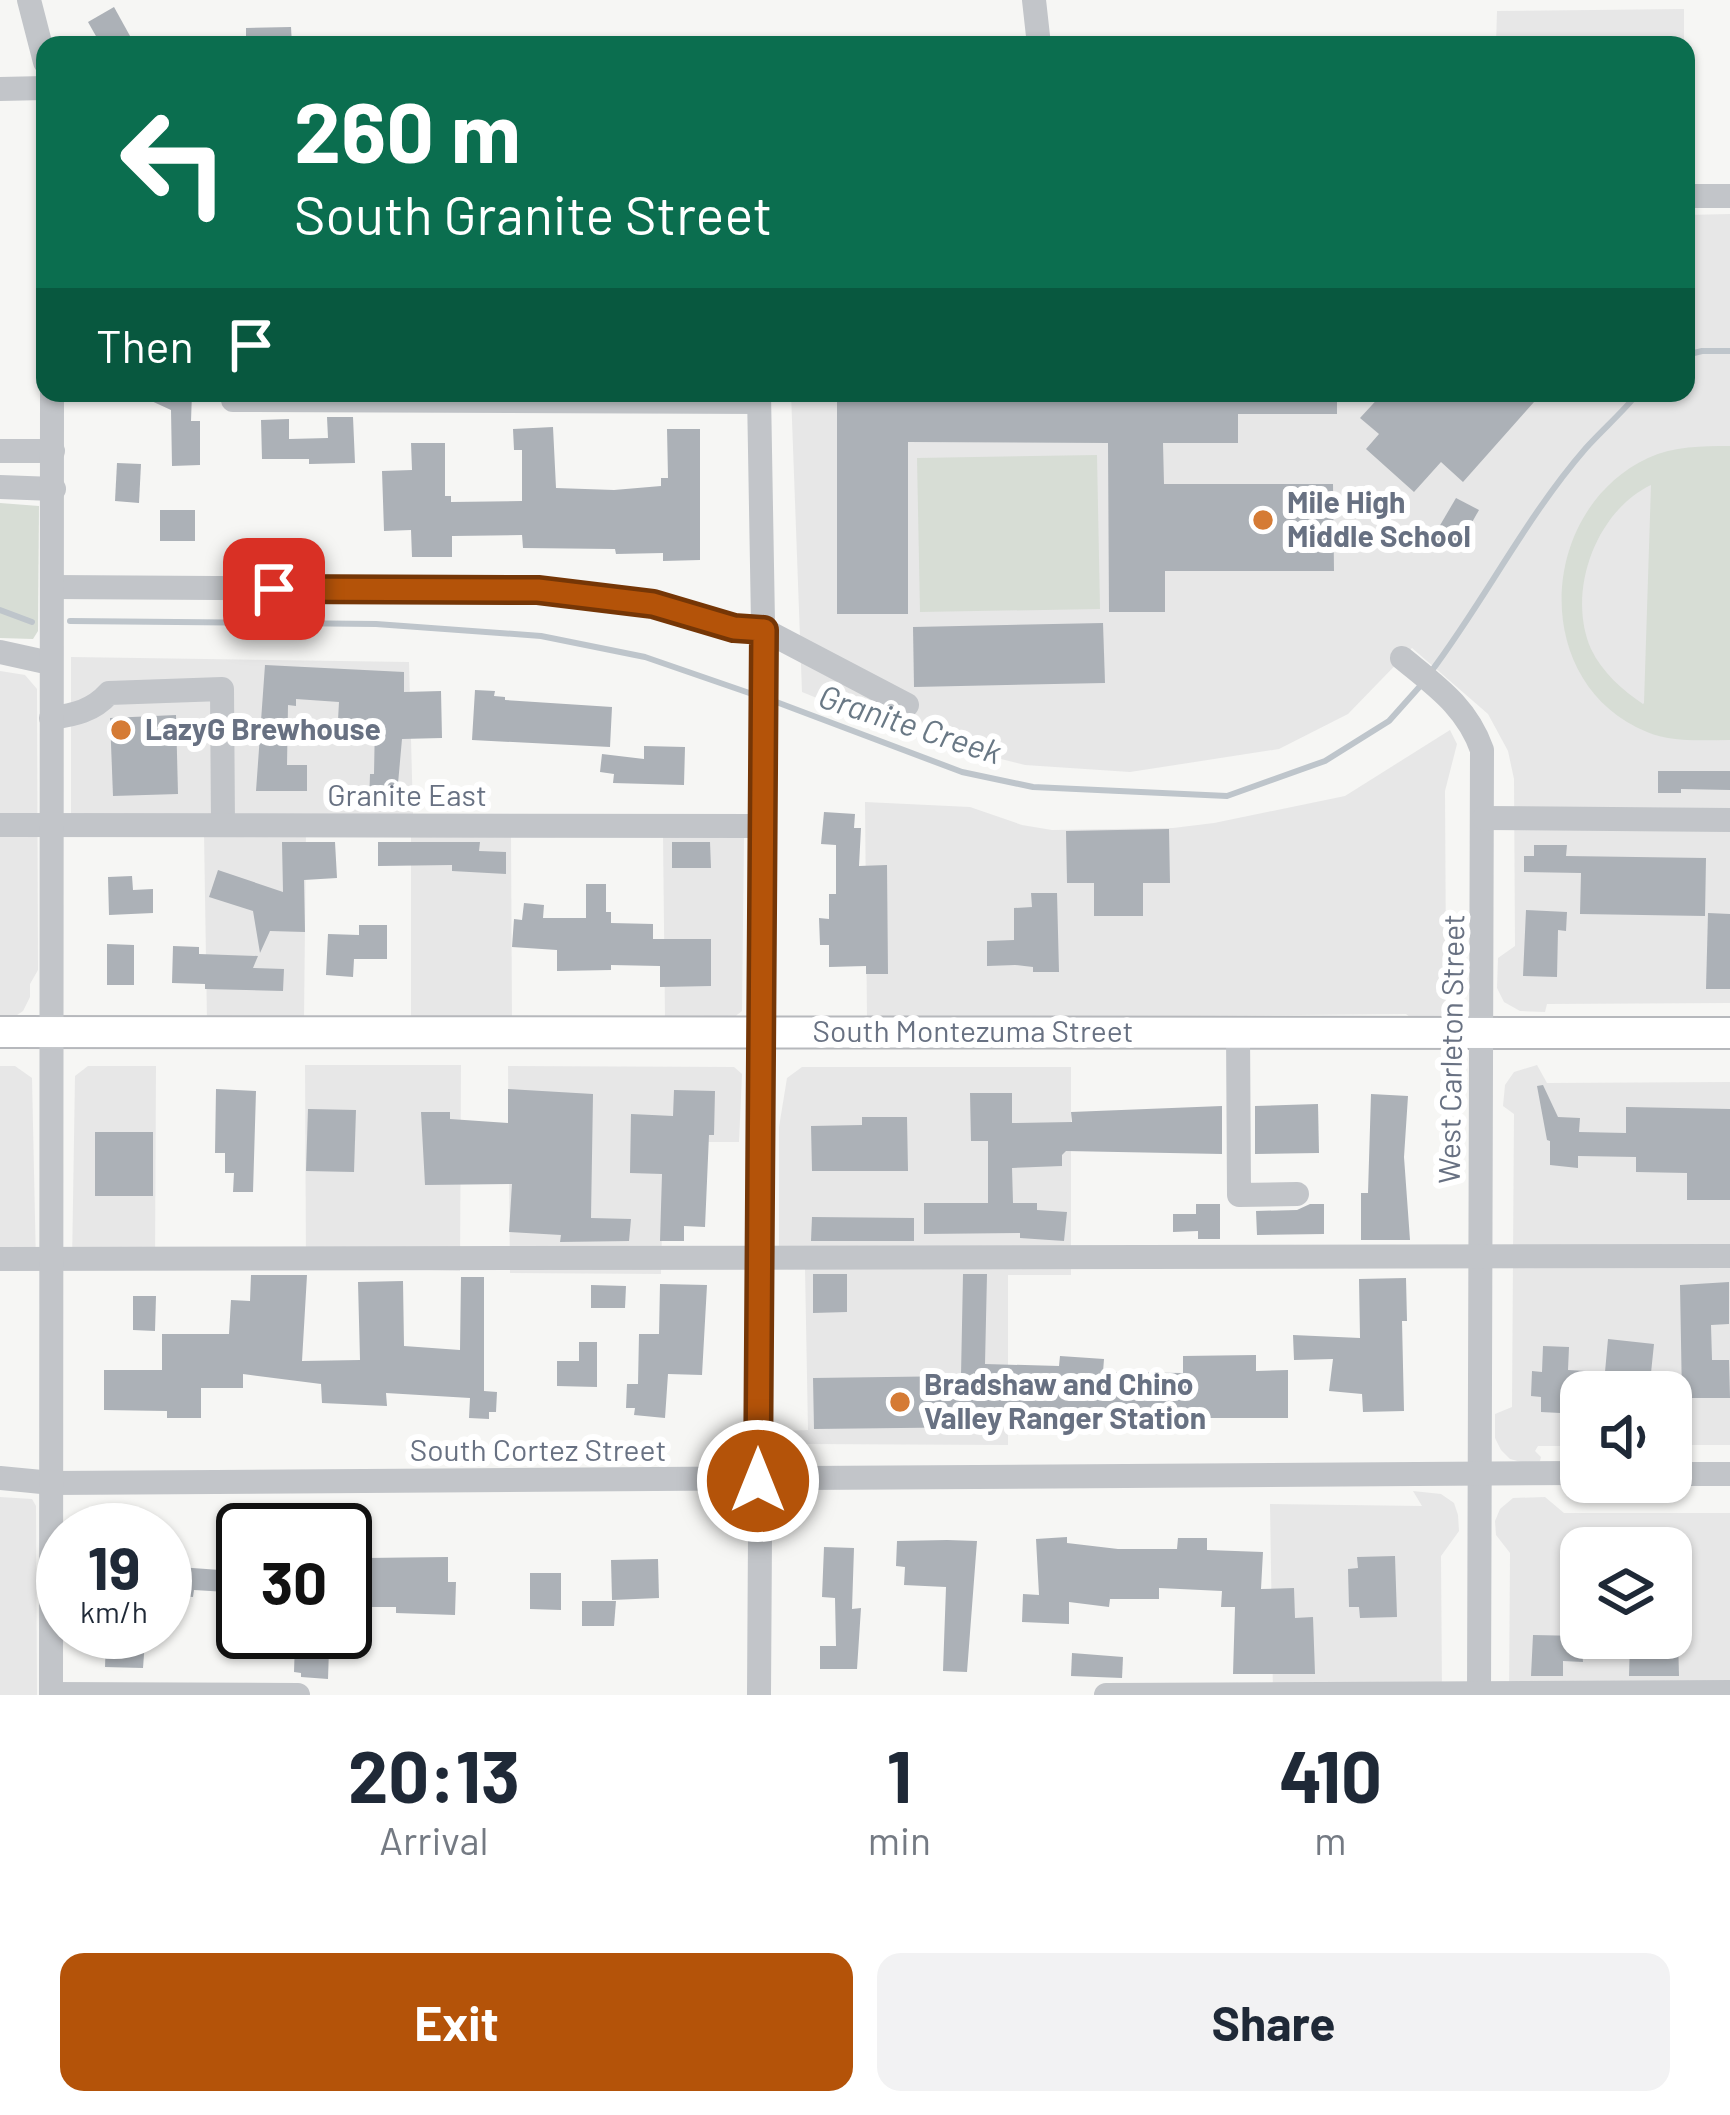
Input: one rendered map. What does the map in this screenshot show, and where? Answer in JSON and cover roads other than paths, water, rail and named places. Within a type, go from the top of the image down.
[{"type":"main road","name":"South Montezuma Street","points":[[0,1032],[1730,1033]]},
{"type":"street","points":[[29,0],[38,36]]},
{"type":"street","points":[[1034,0],[1038,36]]},
{"type":"street","points":[[0,89],[36,88]]},
{"type":"street","points":[[1695,196],[1730,196]]},
{"type":"street","points":[[52,402],[51,1694],[298,1695]]},
{"type":"street","points":[[759,402],[765,738],[759,1695]]},
{"type":"street","points":[[0,451],[52,452]]},
{"type":"street","points":[[0,487],[53,489]]},
{"type":"street","points":[[53,587],[538,590],[653,604],[734,628],[764,630],[907,705]]},
{"type":"street","points":[[0,652],[50,663]]},
{"type":"street","name":"West Carleton Street","points":[[1402,658],[1456,702],[1474,727],[1482,750],[1478,1694]]},
{"type":"street","points":[[50,718],[98,706],[109,693],[222,689],[223,825]]},
{"type":"street","points":[[1484,818],[1730,820]]},
{"type":"street","name":"Granite East","points":[[0,825],[763,826]]},
{"type":"street","points":[[1238,1032],[1239,1195],[1297,1194]]},
{"type":"street","points":[[0,1259],[1730,1256]]},
{"type":"street","name":"South Cortez Street","points":[[0,1478],[52,1483],[758,1481],[1560,1473]]},
{"type":"street","points":[[1692,1474],[1730,1474]]},
{"type":"street","points":[[1106,1695],[1730,1692]]},
{"type":"waterway","name":"Granite Creek","points":[[1695,353],[1730,351]]},
{"type":"waterway","name":"Granite Creek","points":[[1430,673],[1564,474],[1629,402]]},
{"type":"waterway","name":"Granite Creek","points":[[0,610],[32,622]]},
{"type":"waterway","name":"Granite Creek","points":[[70,621],[376,624],[541,636],[645,657],[758,696]]},
{"type":"waterway","name":"Granite Creek","points":[[771,700],[962,772],[1033,787],[1227,796],[1325,761],[1389,721],[1422,684]]},
{"type":"place","name":"Mile High Middle School","points":[[1263,520]]},
{"type":"place","name":"LazyG Brewhouse","points":[[121,730]]},
{"type":"place","name":"Bradshaw and Chino Valley Ranger Station","points":[[900,1402]]}]
